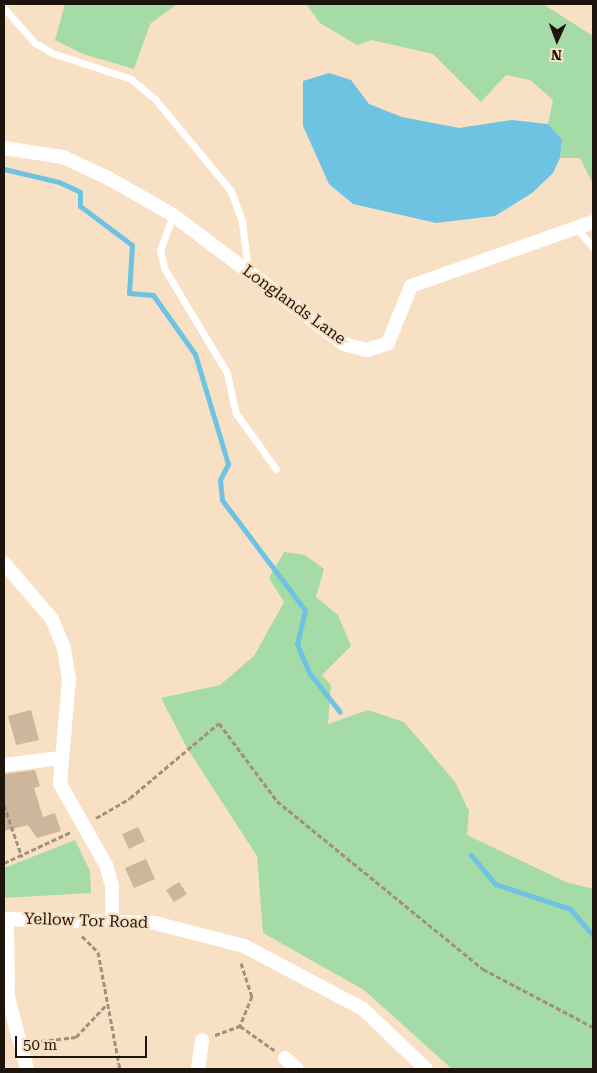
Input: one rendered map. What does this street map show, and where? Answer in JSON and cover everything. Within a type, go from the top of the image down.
[{"type":"street","name":"Longlands Lane","points":[[4,148],[63,157],[173,215],[344,344],[367,350],[388,343],[411,286],[447,270],[578,230],[593,222]]},
{"type":"street","points":[[4,563],[8,580],[34,595],[52,619],[64,648],[69,679],[60,784],[82,826],[106,865],[112,886],[112,919]]},
{"type":"street","points":[[4,766],[61,758]]},
{"type":"street","points":[[5,919],[8,997],[27,1069]]},
{"type":"street","name":"Yellow Tor Road","points":[[5,919],[112,919],[155,923],[234,943],[292,968],[363,1009],[426,1069]]},
{"type":"street","points":[[198,1069],[202,1040]]},
{"type":"street","points":[[285,1058],[297,1069]]},
{"type":"lane","points":[[4,8],[40,46],[131,79],[155,99],[231,190],[242,222],[248,272]]},
{"type":"lane","points":[[173,215],[160,250],[164,268],[227,374],[235,412],[276,469]]},
{"type":"lane","points":[[578,230],[593,247]]},
{"type":"path","points":[[4,863],[22,857],[82,826],[130,798],[219,723],[277,801],[483,970],[593,1027]]},
{"type":"path","points":[[4,805],[22,857]]},
{"type":"path","points":[[66,919],[98,952],[106,1005],[120,1069]]},
{"type":"path","points":[[202,1040],[240,1026],[252,996],[234,943]]},
{"type":"path","points":[[19,1044],[76,1037],[106,1005]]},
{"type":"path","points":[[240,1026],[285,1058]]},
{"type":"green space","points":[[65,4],[177,4],[150,24],[134,69],[83,54],[55,40]]},
{"type":"green space","points":[[306,4],[543,4],[593,36],[593,184],[580,158],[560,158],[562,139],[548,124],[553,100],[530,80],[506,75],[481,102],[433,54],[372,40],[357,45],[320,23]]},
{"type":"green space","points":[[284,552],[305,555],[324,569],[316,597],[338,615],[351,646],[322,675],[331,685],[328,724],[368,710],[404,722],[455,782],[469,811],[467,835],[566,882],[593,889],[593,1069],[452,1069],[364,990],[263,933],[257,856],[187,748],[161,698],[220,685],[254,656],[284,602],[269,578]]},
{"type":"green space","points":[[75,840],[90,871],[91,893],[4,898],[4,868]]},
{"type":"water","points":[[329,73],[351,80],[369,104],[402,117],[459,128],[512,120],[548,124],[562,139],[560,158],[553,173],[532,193],[495,216],[436,223],[353,204],[329,184],[303,126],[303,81]]},
{"type":"building","points":[[31,710],[39,740],[16,745],[8,716]]},
{"type":"building","points":[[35,770],[40,786],[34,788],[43,817],[55,813],[61,831],[37,838],[28,825],[4,831],[4,774]]},
{"type":"building","points":[[138,827],[145,841],[129,849],[122,834]]},
{"type":"building","points":[[146,859],[155,879],[134,888],[125,868]]},
{"type":"building","points":[[179,882],[187,894],[174,902],[166,890]]},
{"type":"waterway","points":[[4,169],[59,182],[80,192],[80,206],[132,245],[129,293],[153,295],[195,354],[228,464],[220,480],[222,500],[305,610],[297,644],[310,674],[340,712]]},
{"type":"waterway","points":[[471,855],[495,884],[570,909],[593,935]]}]
